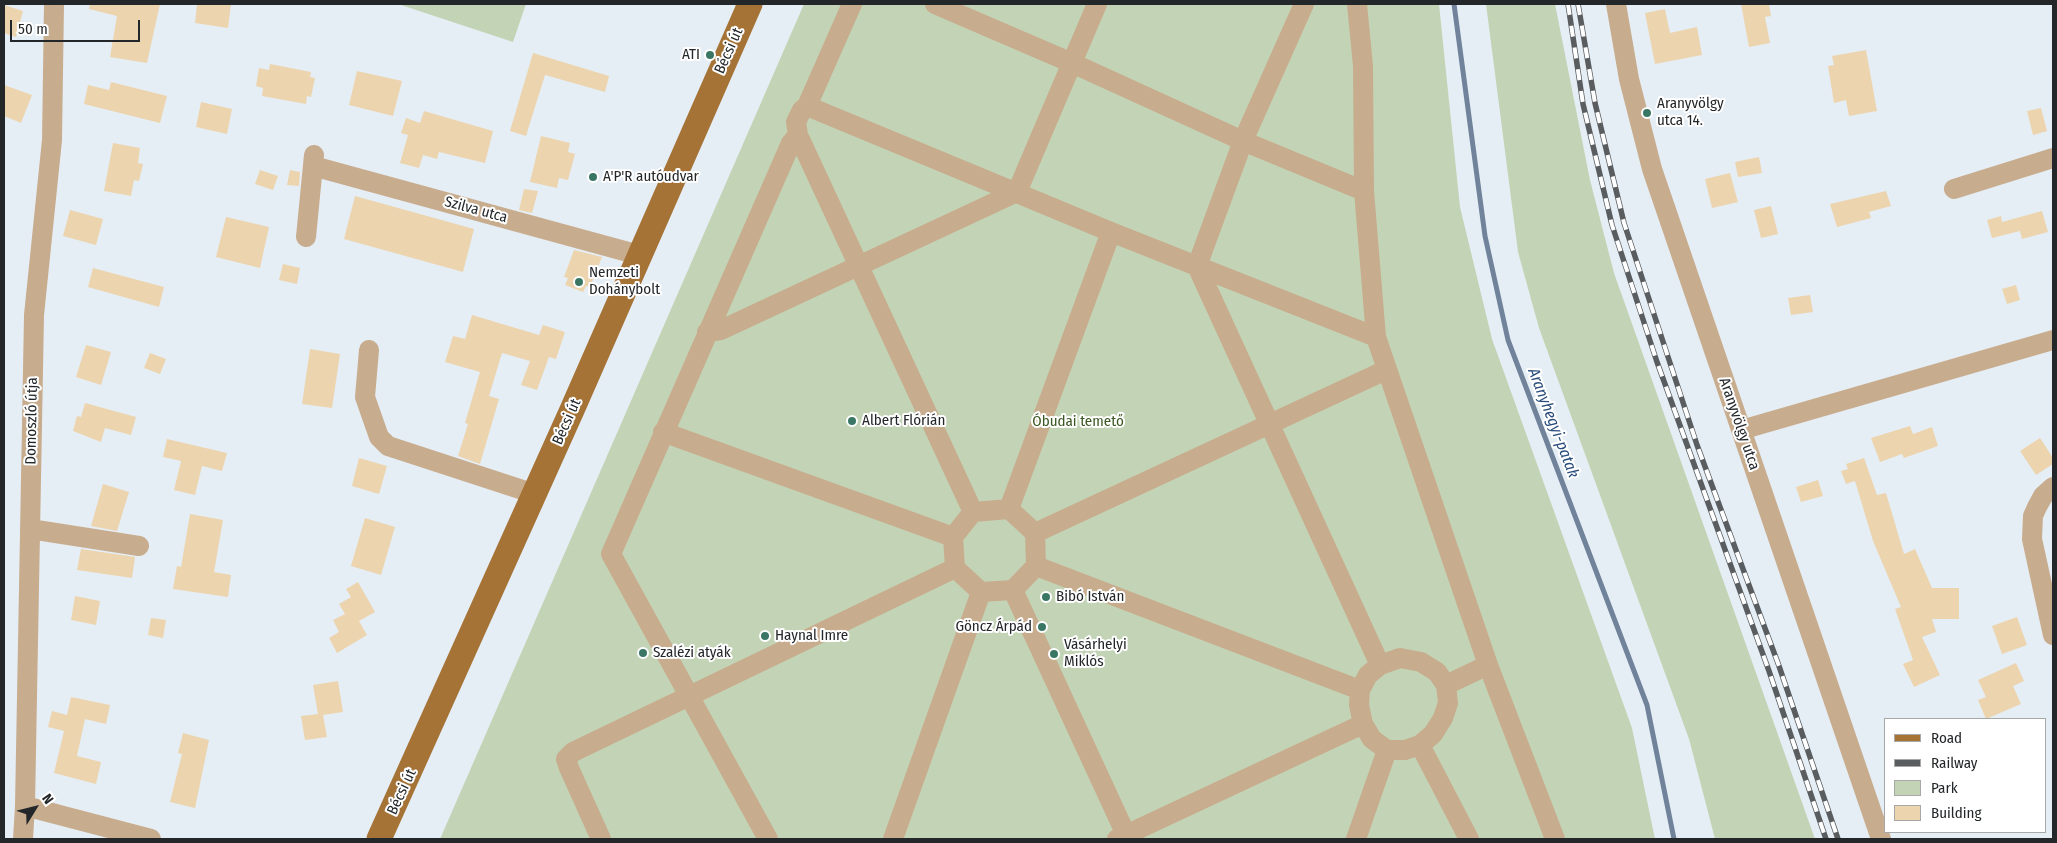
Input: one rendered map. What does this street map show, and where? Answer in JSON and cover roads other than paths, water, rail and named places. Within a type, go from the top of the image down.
[{"type":"main road","name":"Bécsi út","points":[[379,839],[535,494],[750,4]]},
{"type":"street","name":"Domoszló útja","points":[[23,839],[26,806],[34,315],[52,140],[54,4]]},
{"type":"street","points":[[852,4],[807,106],[802,110],[796,122],[798,135],[973,512]]},
{"type":"street","points":[[935,4],[1072,62],[1243,141],[1364,191]]},
{"type":"street","points":[[707,332],[721,330],[1017,192],[1097,4]]},
{"type":"street","points":[[1304,4],[1243,141],[1197,266],[1271,423],[1380,665]]},
{"type":"street","points":[[1357,4],[1363,66],[1364,191],[1376,337],[1488,665],[1555,839]]},
{"type":"street","name":"Aranyvölgy utca","points":[[1616,4],[1628,79],[1652,169],[1881,839]]},
{"type":"street","points":[[807,106],[1111,232],[1376,337]]},
{"type":"street","points":[[768,839],[690,694],[611,554],[791,143],[798,135]]},
{"type":"street","points":[[1954,189],[2053,158]]},
{"type":"street","name":"Szilva utca","points":[[306,237],[313,160],[639,255]]},
{"type":"street","points":[[1009,509],[1111,232]]},
{"type":"street","points":[[1741,430],[2053,340]]},
{"type":"street","points":[[369,350],[365,397],[378,437],[388,446],[535,494]]},
{"type":"street","points":[[1035,533],[1386,370]]},
{"type":"street","points":[[664,432],[953,537]]},
{"type":"street","points":[[2053,487],[2043,496],[2033,516],[2032,539],[2053,636]]},
{"type":"street","points":[[1009,509],[1035,533],[1036,566],[1013,590],[981,592],[955,568],[953,537],[973,512],[1009,509]]},
{"type":"street","points":[[30,529],[139,546]]},
{"type":"street","points":[[1036,566],[1360,690]]},
{"type":"street","points":[[601,839],[566,759],[573,752],[955,568]]},
{"type":"street","points":[[1013,590],[1124,838],[1363,724]]},
{"type":"street","points":[[893,839],[981,592]]},
{"type":"street","points":[[1400,658],[1421,662],[1437,672],[1446,685],[1448,703],[1443,718],[1434,734],[1420,745],[1405,750],[1387,750],[1372,739],[1363,724],[1359,705],[1360,690],[1368,675],[1380,665],[1400,658]]},
{"type":"street","points":[[1446,685],[1488,665]]},
{"type":"street","points":[[1420,745],[1469,839]]},
{"type":"street","points":[[1356,839],[1387,750]]},
{"type":"street","points":[[26,806],[151,839]]},
{"type":"waterway","name":"Aranyhegyi-patak","points":[[1454,4],[1485,236],[1508,340],[1647,705],[1674,839]]},
{"type":"railway","points":[[1568,4],[1583,104],[1612,225],[1657,362],[1769,671],[1826,839]]},
{"type":"railway","points":[[1578,4],[1595,103],[1624,223],[1697,445],[1779,666],[1838,839]]},
{"type":"place","name":"ATI","points":[[710,55]]},
{"type":"place","name":"Aranyvölgy utca 14.","points":[[1647,113]]},
{"type":"place","name":"A'P'R autóudvar","points":[[593,177]]},
{"type":"place","name":"Nemzeti Dohánybolt","points":[[579,282]]},
{"type":"place","name":"Albert Flórián","points":[[852,421]]},
{"type":"place","name":"Bibó István","points":[[1046,597]]},
{"type":"place","name":"Göncz Árpád","points":[[1042,627]]},
{"type":"place","name":"Haynal Imre","points":[[765,636]]},
{"type":"place","name":"Szalézi atyák","points":[[643,653]]},
{"type":"place","name":"Vásárhelyi Miklós","points":[[1054,654]]},
{"type":"park label","name":"Óbudai temető","points":[[1078,422]]}]
